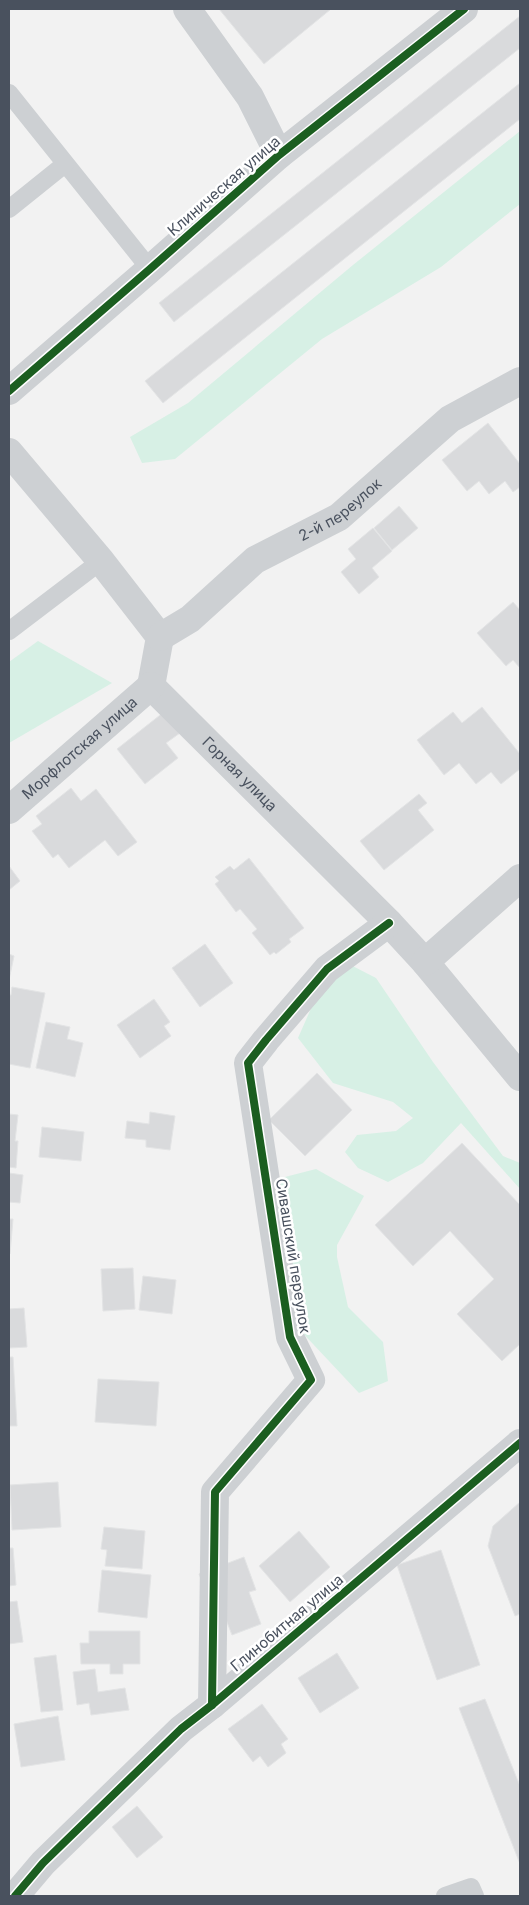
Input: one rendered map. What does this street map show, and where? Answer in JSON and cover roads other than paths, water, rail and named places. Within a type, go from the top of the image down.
[{"type":"street","points":[[187,9],[250,98],[278,155]]},
{"type":"street","name":"Клиническая улица","points":[[9,391],[278,155],[464,9]]},
{"type":"street","name":"2-й переулок","points":[[160,636],[190,619],[255,560],[339,517],[450,419],[520,381]]},
{"type":"street","points":[[9,452],[101,561],[160,636],[151,686]]},
{"type":"street","name":"Морфлотская улица","points":[[9,810],[151,686]]},
{"type":"street","name":"Горная улица","points":[[151,686],[389,923],[425,962],[520,1077]]},
{"type":"street","points":[[425,962],[520,878]]},
{"type":"street","name":"Сивашский переулок","points":[[212,1705],[215,1492],[312,1380],[290,1337],[248,1063],[327,969],[389,923]]},
{"type":"street","name":"Глинобитная улица","points":[[15,1896],[43,1863],[181,1729],[212,1705],[520,1443]]},
{"type":"lane","points":[[9,93],[150,269]]},
{"type":"lane","points":[[9,209],[65,164]]},
{"type":"lane","points":[[9,631],[101,561]]},
{"type":"lane","points":[[444,1896],[472,1887],[475,1896]]}]
